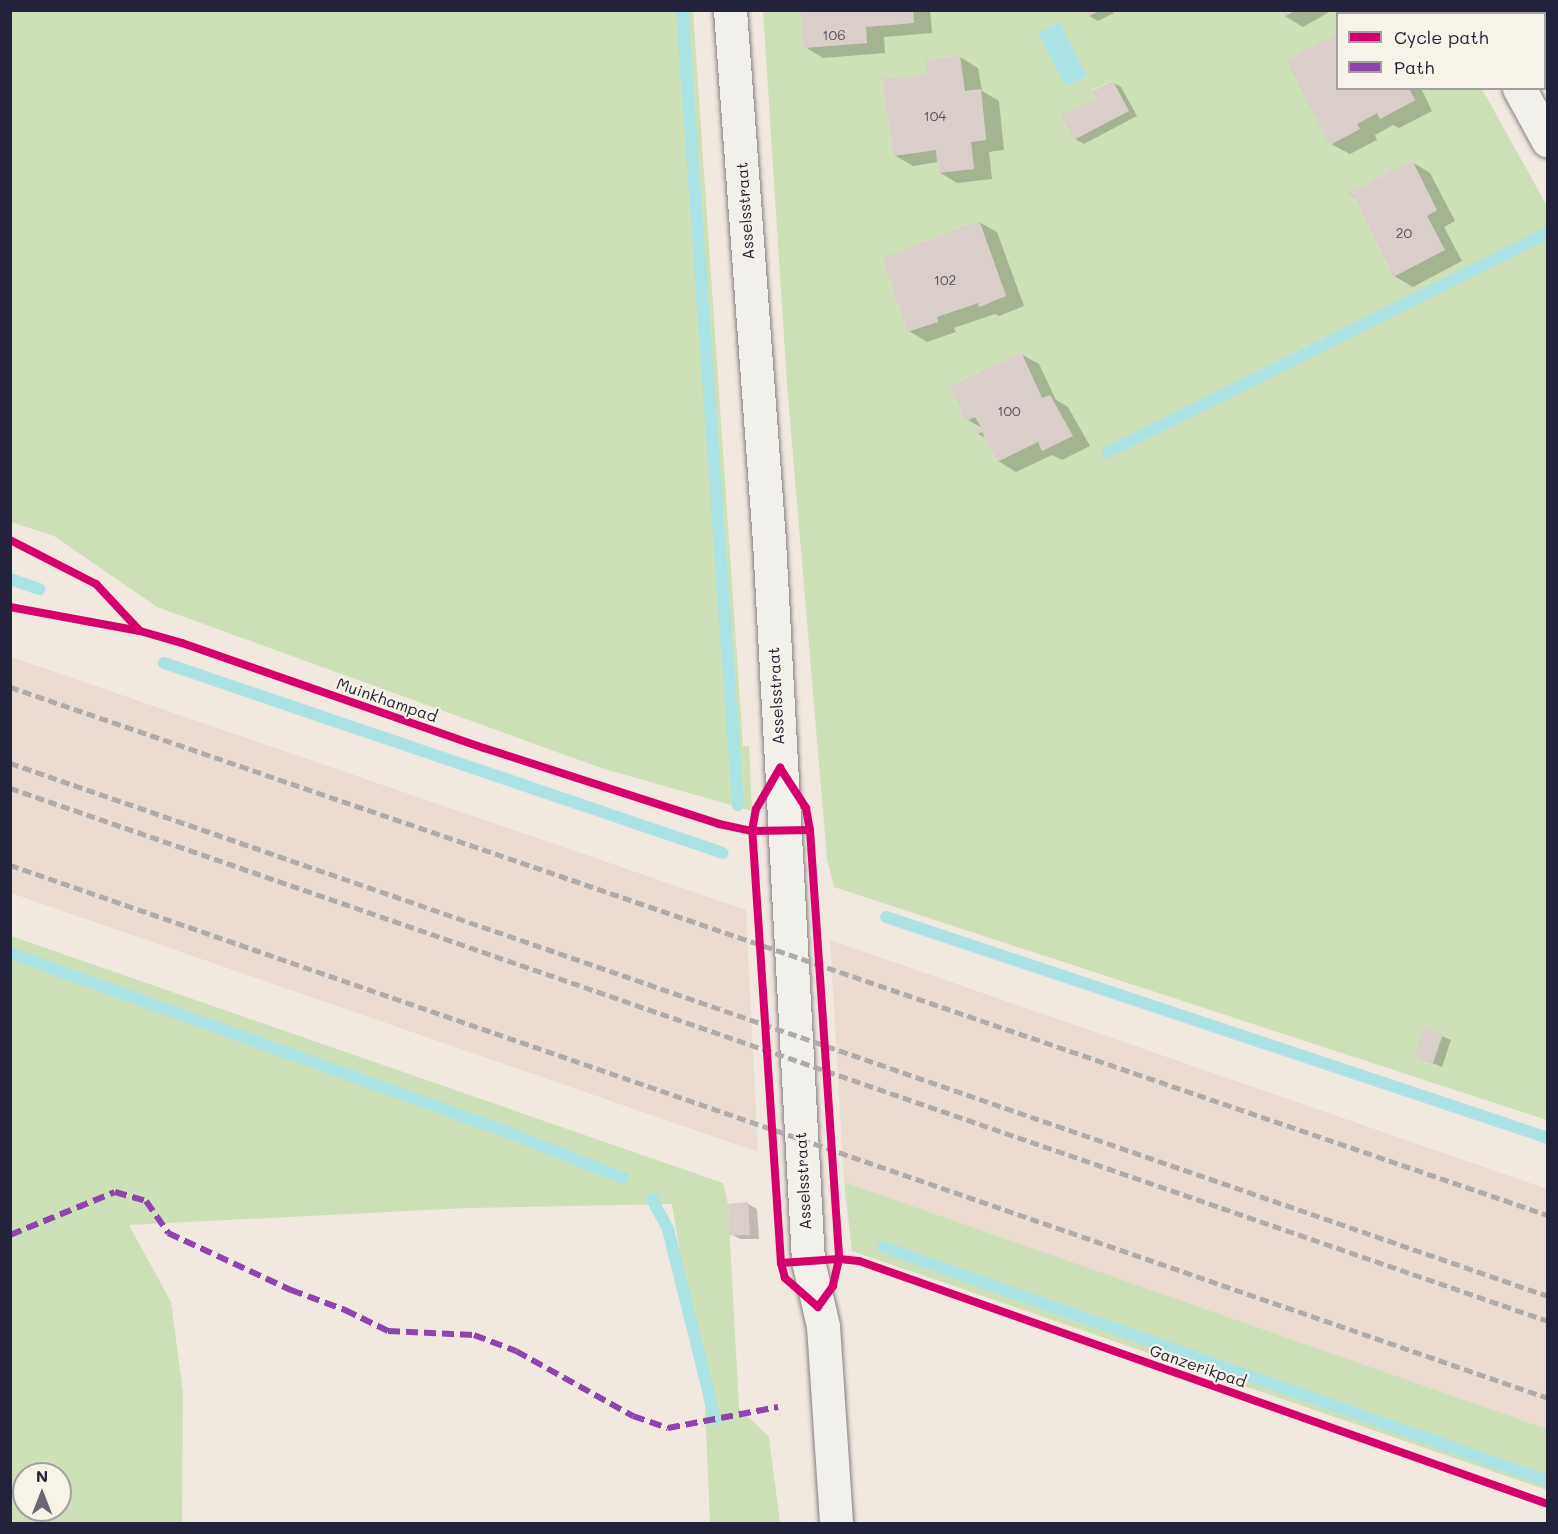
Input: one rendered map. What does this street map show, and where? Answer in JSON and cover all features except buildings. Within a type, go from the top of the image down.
[{"type":"street","name":"Asselsstraat","points":[[730,10],[769,541],[808,1261],[823,1326],[836,1524]]},
{"type":"street","points":[[1520,90],[1548,141]]},
{"type":"path","points":[[10,540],[96,584],[140,631]]},
{"type":"path","points":[[129,629],[150,634]]},
{"type":"shaded area","points":[[11,657],[746,910],[758,1152],[11,893]]},
{"type":"shaded area","points":[[830,940],[1547,1189],[1547,1429],[844,1182]]},
{"type":"green space","points":[[11,10],[693,11],[743,746],[749,746],[752,811],[601,768],[157,607],[54,536],[11,522]]},
{"type":"green space","points":[[1280,10],[1284,17],[1296,10],[1443,12],[1336,12],[1330,145],[1360,129],[1357,124],[1377,113],[1380,119],[1415,101],[1410,90],[1483,90],[1547,206],[1547,1120],[834,887],[827,859],[787,384],[763,11],[800,11],[804,48],[867,43],[866,27],[913,23],[913,11]],"holes":[[[960,55],[965,91],[981,89],[986,140],[971,142],[974,169],[938,173],[936,150],[893,156],[882,80],[927,74],[927,60]],[[1112,81],[1129,111],[1062,115],[1096,98],[1092,90]],[[1412,160],[1437,210],[1427,216],[1445,250],[1393,277],[1354,196],[1351,197],[1349,193]],[[979,220],[1006,295],[980,307],[978,303],[937,317],[938,322],[907,332],[882,258]],[[1338,330],[1132,437],[1208,396]],[[1021,352],[1042,398],[1050,395],[1072,436],[1038,442],[997,462],[982,432],[976,435],[975,430],[981,427],[975,417],[966,421],[950,386]]]},
{"type":"green space","points":[[1547,11],[1547,83],[1546,12],[1510,12]]},
{"type":"green space","points":[[11,936],[723,1183],[728,1204],[739,1408],[769,1437],[780,1523],[710,1523],[705,1406],[672,1204],[467,1208],[129,1225],[171,1302],[183,1392],[182,1523],[11,1524]]},
{"type":"green space","points":[[844,1182],[1547,1429],[1547,1490],[852,1251]]},
{"type":"water","points":[[1060,22],[1087,76],[1065,86],[1038,33]]},
{"type":"waterway","points":[[682,10],[738,805]]},
{"type":"waterway","points":[[1108,452],[1548,233]]},
{"type":"waterway","points":[[10,579],[39,589]]},
{"type":"waterway","points":[[164,663],[723,853]]},
{"type":"waterway","points":[[886,917],[1548,1138]]},
{"type":"waterway","points":[[10,953],[502,1130],[623,1178]]},
{"type":"waterway","points":[[652,1199],[668,1229],[715,1419]]},
{"type":"waterway","points":[[883,1247],[1548,1481]]},
{"type":"railway","points":[[10,687],[1548,1215]]},
{"type":"railway","points":[[10,763],[1548,1296]]},
{"type":"railway","points":[[10,788],[1548,1321]]},
{"type":"railway","points":[[10,865],[1548,1398]]},
{"type":"marked path","points":[[10,1235],[115,1192],[146,1201],[168,1233],[291,1290],[345,1310],[388,1331],[474,1335],[516,1351],[633,1416],[668,1428],[778,1407]]},
{"type":"cycle path","points":[[10,540],[96,584],[140,631]]},
{"type":"cycle path","name":"Muinkhampad","points":[[10,607],[140,631],[182,643],[484,748],[719,824],[752,831],[810,830]]},
{"type":"cycle path","points":[[780,768],[806,808],[810,830],[839,1259],[833,1286],[818,1307],[785,1278],[781,1263],[752,831],[756,809],[780,768]]},
{"type":"cycle path","name":"Ganzerikpad","points":[[781,1263],[839,1259],[859,1261],[1548,1504]]}]
